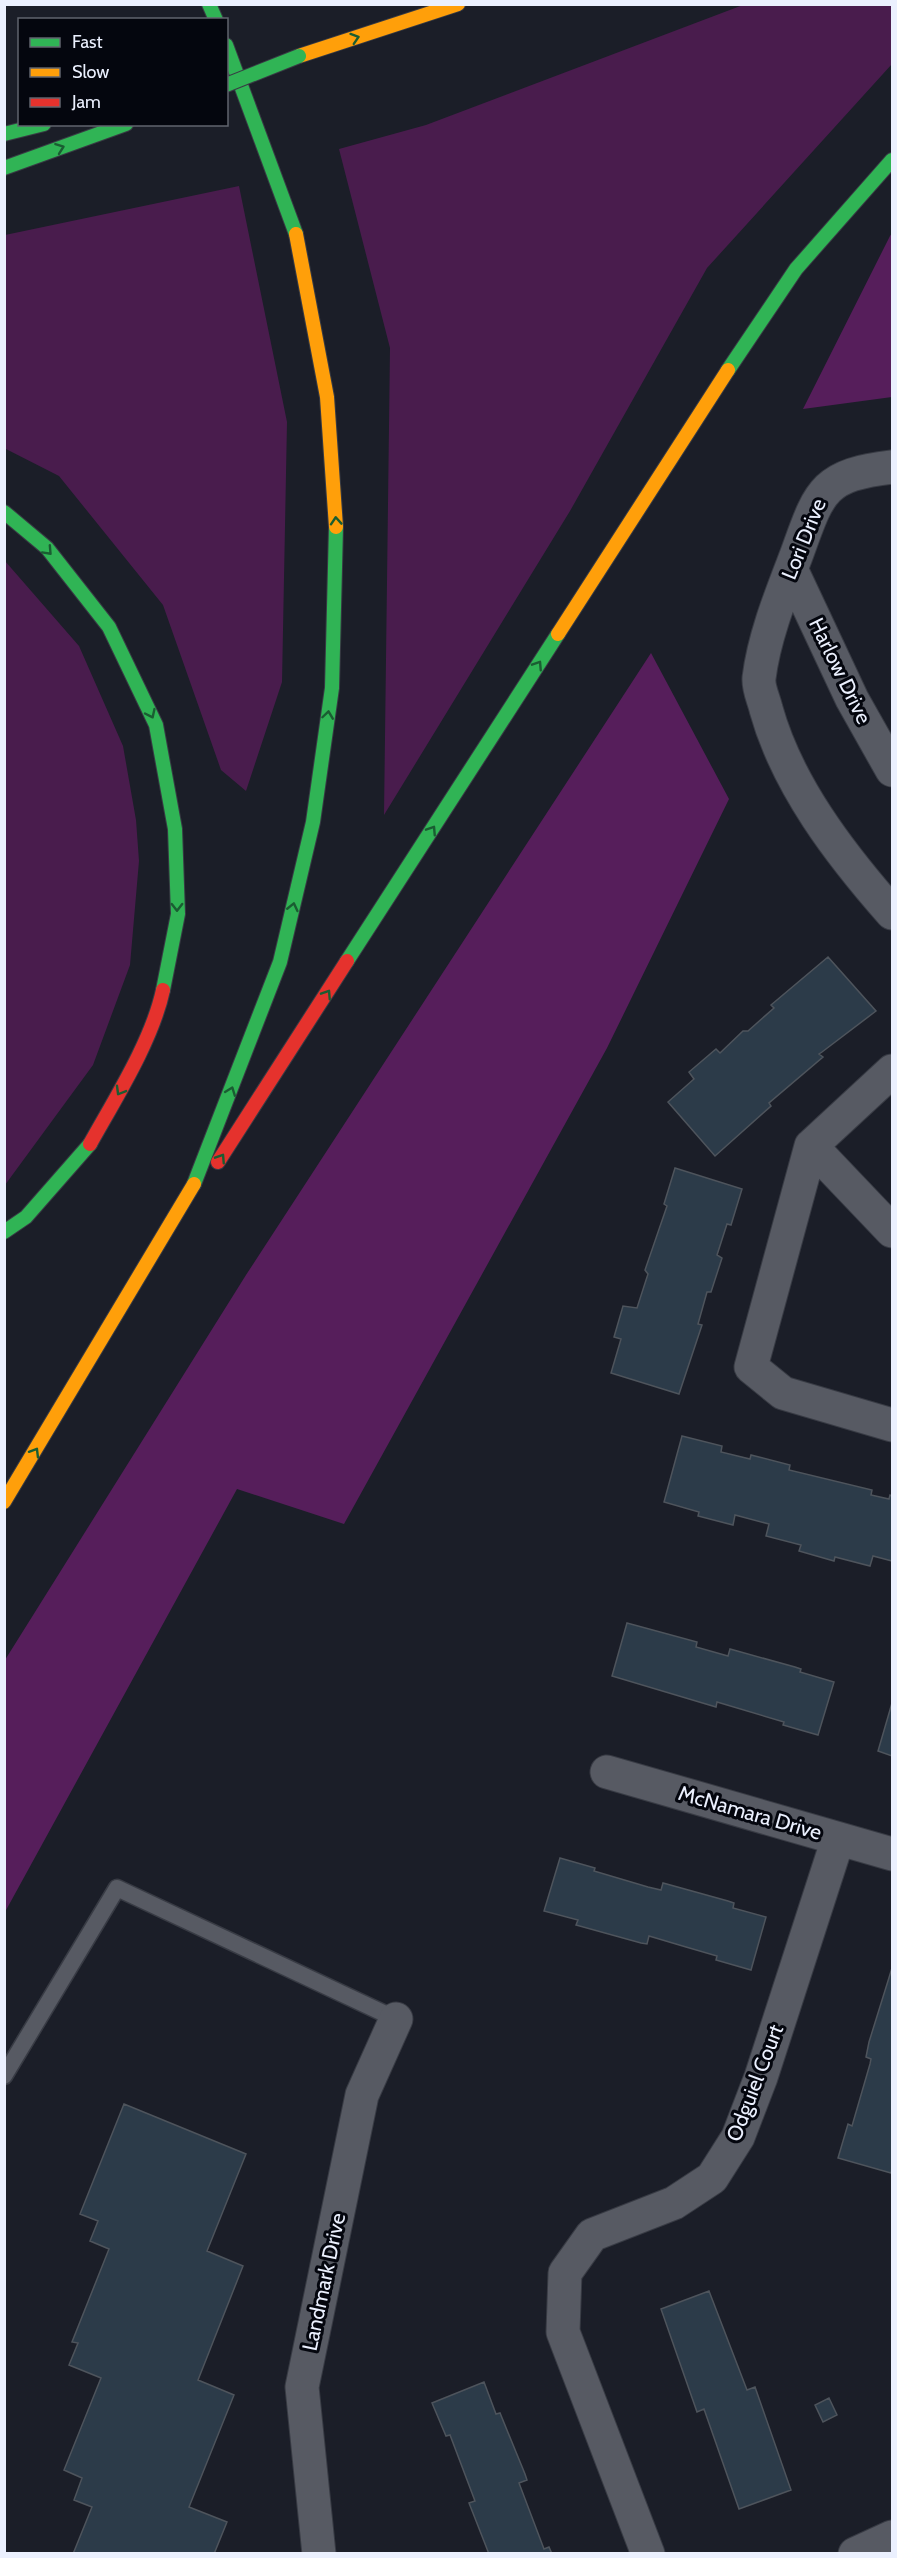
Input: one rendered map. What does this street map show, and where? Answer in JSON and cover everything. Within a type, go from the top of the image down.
[{"type":"highway","points":[[209,4],[215,18]]},
{"type":"highway","points":[[228,75],[299,56],[458,4]]},
{"type":"highway","points":[[4,1502],[197,1178],[280,962],[313,822],[332,688],[337,542],[327,397],[296,233],[228,50]]},
{"type":"highway","points":[[228,84],[299,56]]},
{"type":"highway","points":[[4,134],[36,126]]},
{"type":"highway","points":[[4,168],[120,126]]},
{"type":"highway","points":[[87,1366],[718,385],[796,269],[892,160]]},
{"type":"highway","points":[[4,512],[47,548],[109,627],[156,725],[175,829],[178,914],[160,1003],[128,1076],[87,1148],[26,1217],[4,1232]]},
{"type":"street","name":"Lori Drive","points":[[892,466],[860,471],[840,478],[824,490],[811,516],[772,623],[759,681],[774,737],[803,797],[892,913]]},
{"type":"street","name":"Harlow Drive","points":[[791,569],[852,699],[892,770]]},
{"type":"street","points":[[892,1071],[811,1146],[751,1367],[783,1393],[892,1425]]},
{"type":"street","points":[[811,1146],[892,1231]]},
{"type":"street","name":"McNamara Drive","points":[[607,1772],[892,1854]]},
{"type":"street","name":"Odguiel Court","points":[[648,2553],[563,2332],[565,2273],[592,2235],[674,2203],[712,2178],[738,2137],[761,2077],[838,1839]]},
{"type":"street","name":"Landmark Drive","points":[[319,2553],[302,2387],[362,2095],[396,2019]]},
{"type":"street","points":[[855,2553],[892,2537]]},
{"type":"lane","points":[[4,2076],[117,1888],[396,2019]]},
{"type":"shaded area","points":[[743,5],[892,5],[892,64],[707,268],[570,511],[384,815],[390,348],[339,149],[426,125]]},
{"type":"shaded area","points":[[239,186],[287,422],[282,682],[246,791],[221,770],[163,605],[59,476],[4,448],[5,235]]},
{"type":"shaded area","points":[[892,233],[892,397],[803,409],[890,236]]},
{"type":"shaded area","points":[[5,561],[79,646],[123,746],[136,820],[139,861],[130,965],[93,1065],[5,1185]]},
{"type":"shaded area","points":[[651,653],[729,799],[607,1048],[344,1524],[237,1489],[5,1912],[5,1660],[246,1275]]},
{"type":"building","points":[[828,957],[876,1011],[819,1054],[823,1057],[769,1103],[771,1106],[715,1156],[668,1102],[694,1079],[689,1072],[716,1049],[720,1053],[743,1031],[748,1031],[774,1008],[771,1005]]},
{"type":"building","points":[[675,1168],[742,1189],[731,1225],[727,1224],[717,1255],[722,1258],[711,1292],[707,1292],[698,1324],[702,1325],[679,1394],[611,1373],[621,1339],[614,1337],[623,1306],[637,1308],[648,1274],[645,1270],[667,1206],[664,1204]]},
{"type":"building","points":[[682,1436],[722,1446],[721,1452],[750,1459],[751,1455],[755,1456],[790,1465],[789,1470],[872,1490],[871,1495],[889,1499],[890,1495],[892,1496],[892,1561],[873,1556],[870,1566],[835,1557],[834,1561],[799,1551],[801,1545],[766,1536],[769,1524],[735,1515],[733,1525],[698,1516],[699,1512],[664,1502]]},
{"type":"building","points":[[627,1623],[697,1642],[696,1647],[728,1656],[730,1649],[795,1667],[801,1669],[800,1672],[834,1682],[818,1735],[717,1702],[716,1707],[612,1676]]},
{"type":"building","points":[[892,1703],[892,1756],[878,1751]]},
{"type":"building","points":[[560,1858],[648,1887],[661,1890],[663,1883],[728,1901],[734,1903],[733,1908],[766,1917],[751,1970],[716,1960],[717,1956],[649,1936],[647,1944],[641,1943],[576,1925],[578,1920],[544,1911]]},
{"type":"building","points":[[892,1968],[891,2173],[838,2158],[848,2124],[852,2126],[870,2064],[871,2059],[866,2057],[869,2042]]},
{"type":"building","points":[[124,2104],[246,2154],[207,2251],[243,2266],[198,2380],[234,2395],[189,2507],[227,2522],[214,2554],[73,2554],[92,2507],[74,2500],[82,2478],[64,2470],[101,2378],[69,2365],[78,2343],[72,2342],[109,2249],[90,2241],[98,2221],[80,2214]]},
{"type":"building","points":[[709,2291],[747,2390],[755,2387],[791,2490],[739,2509],[704,2409],[697,2412],[661,2309]]},
{"type":"building","points":[[484,2382],[496,2414],[500,2413],[525,2474],[527,2480],[519,2483],[544,2549],[549,2547],[552,2554],[489,2554],[469,2503],[475,2501],[450,2435],[446,2436],[432,2403]]},
{"type":"building","points":[[829,2398],[837,2415],[823,2422],[815,2405]]},
{"type":"traffic: fast","points":[[209,4],[215,18]]},
{"type":"traffic: fast","points":[[228,50],[296,234]]},
{"type":"traffic: fast","points":[[228,84],[299,56]]},
{"type":"traffic: fast","points":[[4,134],[36,126]]},
{"type":"traffic: fast","points":[[4,168],[120,126]]},
{"type":"traffic: fast","points":[[728,370],[796,269],[892,160]]},
{"type":"traffic: fast","points":[[4,512],[47,548],[109,627],[156,725],[175,829],[178,914],[163,990]]},
{"type":"traffic: fast","points":[[194,1184],[280,962],[313,822],[332,688],[336,527]]},
{"type":"traffic: fast","points":[[347,961],[558,634]]},
{"type":"traffic: fast","points":[[4,1232],[26,1217],[90,1144]]},
{"type":"traffic: slow","points":[[299,56],[458,4]]},
{"type":"traffic: slow","points":[[296,234],[327,397],[336,527]]},
{"type":"traffic: slow","points":[[558,634],[728,370]]},
{"type":"traffic: slow","points":[[4,1502],[194,1184]]},
{"type":"traffic: jam","points":[[218,1162],[347,961]]},
{"type":"traffic: jam","points":[[90,1144],[142,1049],[163,990]]}]
